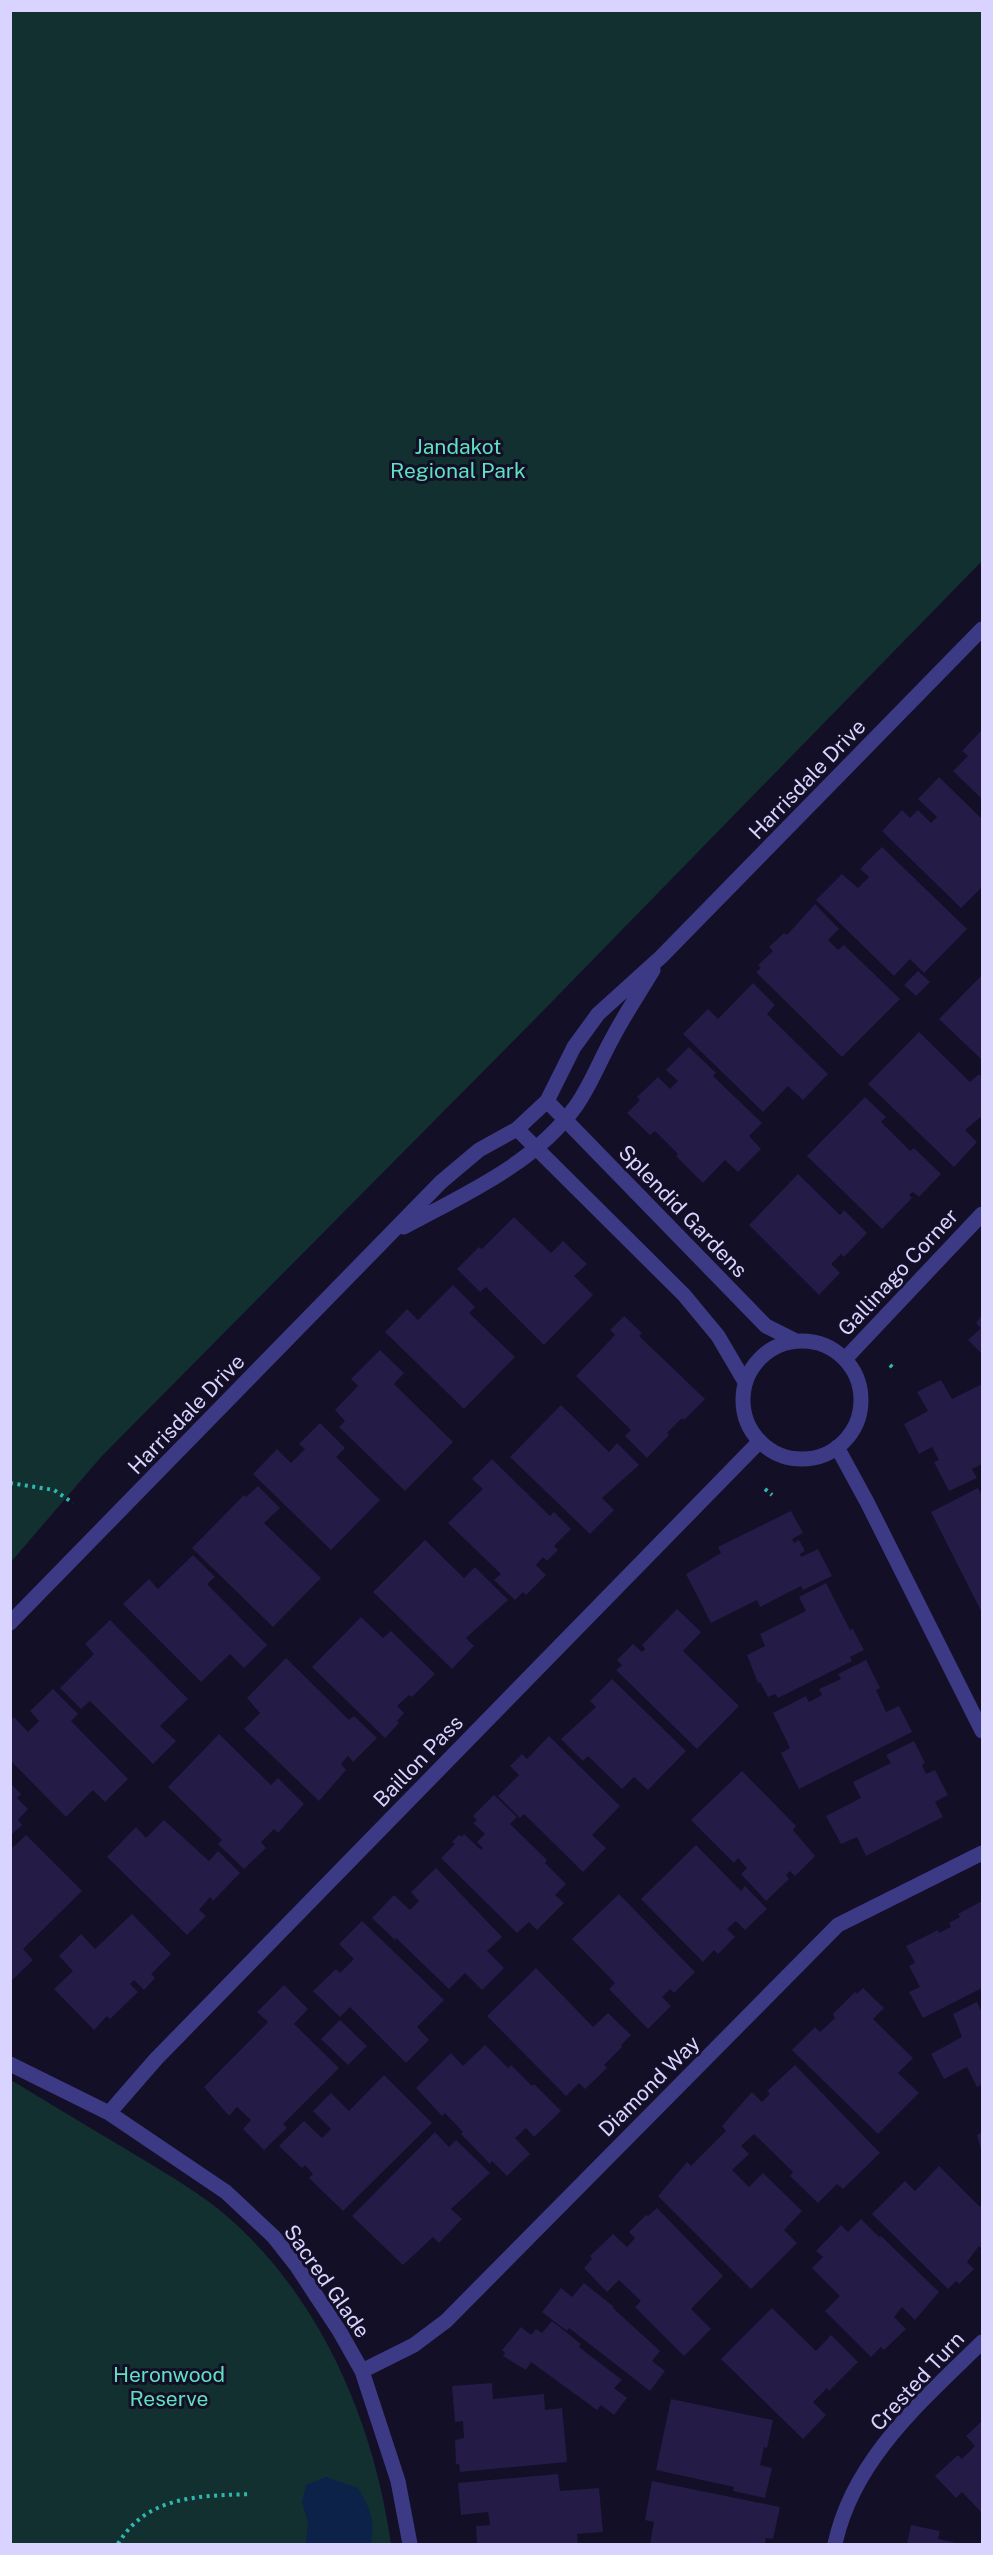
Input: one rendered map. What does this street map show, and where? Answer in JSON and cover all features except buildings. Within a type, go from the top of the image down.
[{"type":"street","name":"Harrisdale Drive","points":[[10,1623],[459,1164],[517,1129],[547,1101],[574,1047],[598,1014],[661,957],[982,629]]},
{"type":"street","name":"Harrisdale Drive","points":[[392,1233],[512,1167],[564,1120],[576,1106],[601,1064],[612,1038],[661,957]]},
{"type":"street","name":"Splendid Gardens","points":[[547,1101],[766,1326],[796,1341]]},
{"type":"street","points":[[517,1129],[684,1294],[718,1336],[745,1382]]},
{"type":"street","name":"Gallinago Corner","points":[[845,1359],[982,1214]]},
{"type":"street","points":[[796,1341],[814,1342],[831,1348],[845,1359],[858,1381],[861,1406],[856,1423],[847,1438],[837,1447],[807,1459],[779,1454],[760,1441],[748,1425],[743,1411],[742,1396],[745,1382],[753,1366],[765,1353],[780,1345],[796,1341]]},
{"type":"street","name":"Baillon Pass","points":[[109,2113],[156,2059],[760,1441]]},
{"type":"street","points":[[837,1447],[978,1709],[982,1731]]},
{"type":"street","name":"Diamond Way","points":[[362,2371],[414,2345],[446,2320],[838,1925],[982,1853]]},
{"type":"street","name":"Sacred Glade","points":[[10,2064],[109,2113],[226,2192],[274,2237],[296,2265],[340,2332],[362,2371],[398,2481],[410,2544]]},
{"type":"street","name":"Crested Turn","points":[[835,2544],[839,2526],[854,2489],[899,2424],[982,2342]]},
{"type":"path","points":[[890,1365],[895,1370]]},
{"type":"path","points":[[10,1483],[54,1490],[73,1503]]},
{"type":"path","points":[[765,1489],[772,1495]]},
{"type":"path","points":[[118,2544],[128,2530],[161,2505],[200,2496],[251,2494]]},
{"type":"green space","name":"Jandakot Regional Park","points":[[11,10],[982,11],[982,561],[535,1019],[101,1457],[11,1562]]},
{"type":"green space","name":"Heronwood Reserve","points":[[11,2080],[197,2193],[219,2209],[262,2251],[291,2287],[317,2325],[357,2409],[372,2454],[391,2544],[11,2544]]},
{"type":"water","points":[[326,2477],[358,2488],[371,2515],[371,2544],[306,2544],[308,2522],[302,2502],[306,2485]]}]
